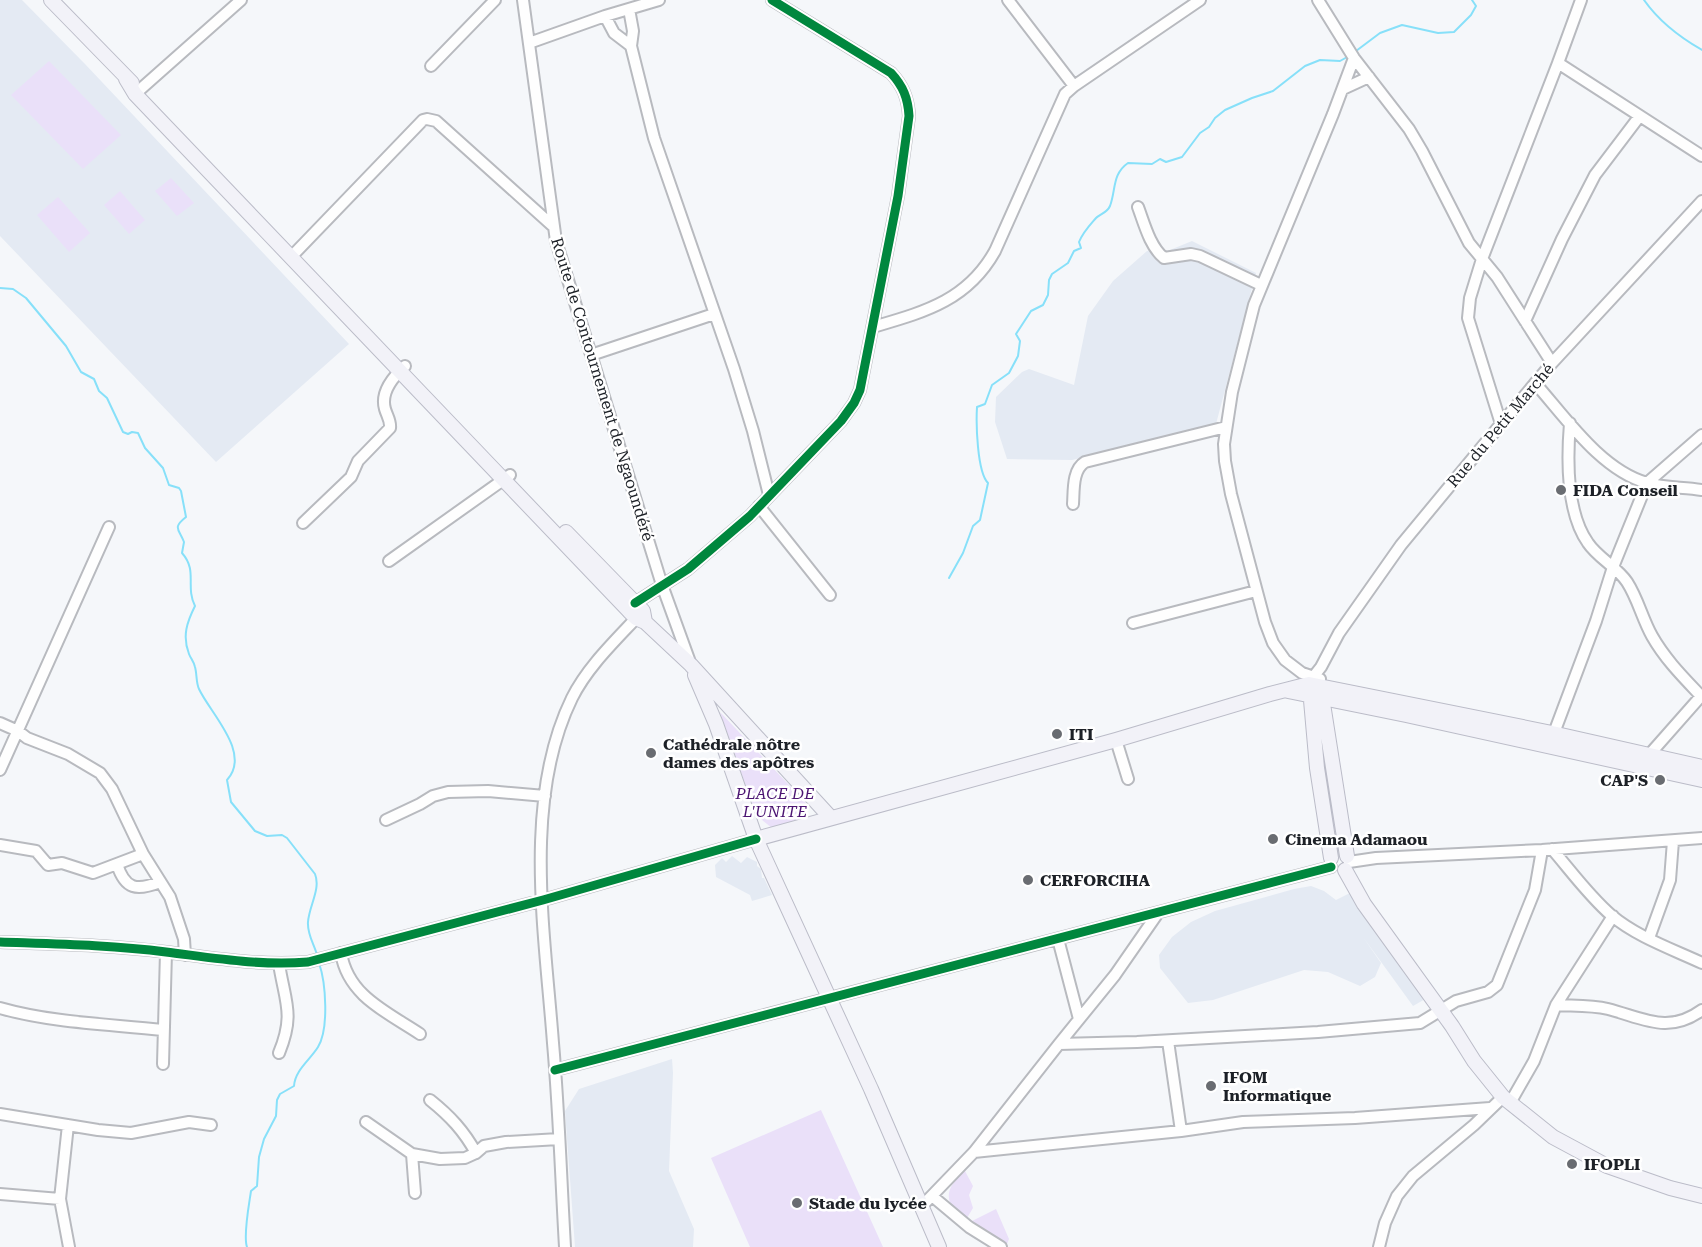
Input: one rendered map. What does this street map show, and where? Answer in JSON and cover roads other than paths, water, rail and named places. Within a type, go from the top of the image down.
[{"type":"main road","points":[[51,0],[507,477],[691,665],[831,818]]},
{"type":"main road","points":[[691,665],[716,724],[756,839],[830,998],[939,1247]]},
{"type":"main road","points":[[1316,687],[1333,766],[1340,862]]},
{"type":"main road","points":[[1316,687],[1317,768],[1340,862],[1364,904],[1452,1026],[1474,1061],[1506,1100],[1553,1137],[1607,1166],[1670,1188],[1702,1196]]},
{"type":"main road","points":[[756,839],[1286,691],[1316,687],[1648,761],[1702,767]]},
{"type":"main road","points":[[1648,761],[1702,780]]},
{"type":"main road","points":[[1317,768],[1333,766]]},
{"type":"street","points":[[137,91],[241,0]]},
{"type":"street","points":[[430,66],[495,0]]},
{"type":"street","name":"Route de Contournement de Ngaoundéré","points":[[523,0],[556,242],[662,585],[691,665]]},
{"type":"street","points":[[529,43],[629,9],[639,3],[659,0]]},
{"type":"street","points":[[565,1247],[541,836],[551,760],[562,721],[572,697],[605,650],[640,613],[662,585],[688,569],[759,506],[841,420],[854,403],[860,390],[900,185],[909,116],[900,82],[891,73],[772,0]]},
{"type":"street","points":[[1008,0],[1074,86]]},
{"type":"street","points":[[1318,0],[1352,55],[1413,136],[1469,243],[1497,277],[1552,363]]},
{"type":"street","points":[[1501,424],[1468,318],[1470,298],[1482,259],[1581,0]]},
{"type":"street","points":[[873,327],[915,315],[936,306],[957,294],[980,274],[995,251],[1065,94],[1192,2]]},
{"type":"street","points":[[629,9],[633,31],[631,46],[654,138],[753,431],[769,495]]},
{"type":"street","points":[[605,16],[614,33],[631,46]]},
{"type":"street","points":[[1316,687],[1279,652],[1265,622],[1225,461],[1226,427],[1232,392],[1254,305],[1343,89],[1352,55]]},
{"type":"street","points":[[1558,63],[1702,156]]},
{"type":"street","points":[[1343,89],[1369,77]]},
{"type":"street","points":[[1525,321],[1562,239],[1595,175],[1639,117]]},
{"type":"street","points":[[294,254],[427,118],[436,121],[554,227]]},
{"type":"street","name":"Rue du Petit Marché","points":[[1316,687],[1321,667],[1339,633],[1401,545],[1552,363],[1702,201]]},
{"type":"street","points":[[1138,207],[1145,228],[1164,258],[1191,254],[1200,256],[1261,285]]},
{"type":"street","points":[[591,355],[714,314]]},
{"type":"street","points":[[303,523],[351,477],[361,458],[390,428],[384,404],[390,381],[403,368]]},
{"type":"street","points":[[1535,383],[1605,461],[1647,483],[1702,490]]},
{"type":"street","points":[[1570,423],[1569,480],[1572,503],[1588,544],[1625,580],[1662,650],[1676,670],[1702,696],[1648,761]]},
{"type":"street","points":[[1073,504],[1079,465],[1226,427]]},
{"type":"street","points":[[1551,740],[1647,483],[1702,435]]},
{"type":"street","points":[[389,561],[507,477]]},
{"type":"street","points":[[759,506],[830,595]]},
{"type":"street","points":[[0,770],[109,527]]},
{"type":"street","points":[[1134,623],[1257,591]]},
{"type":"street","points":[[0,723],[27,738],[68,754],[100,773],[112,789],[143,854],[170,897],[180,924],[185,955]]},
{"type":"street","points":[[1116,740],[1128,779]]},
{"type":"street","points":[[386,820],[433,796],[448,792],[488,791],[545,796]]},
{"type":"street","points":[[555,1070],[1158,913],[1340,862],[1702,838]]},
{"type":"street","points":[[0,942],[88,945],[250,963],[308,962],[543,900],[756,839]]},
{"type":"street","points":[[1649,938],[1670,880],[1673,841]]},
{"type":"street","points":[[0,845],[36,851],[48,865],[62,863],[93,873],[143,854]]},
{"type":"street","points":[[1547,849],[1613,916],[1649,938],[1702,963]]},
{"type":"street","points":[[1059,1044],[1168,1041],[1420,1023],[1456,1000],[1488,992],[1497,985],[1535,890],[1547,849]]},
{"type":"street","points":[[117,864],[120,873],[130,886],[142,889],[160,882]]},
{"type":"street","points":[[921,1207],[974,1152],[1115,975],[1158,913]]},
{"type":"street","points":[[1379,1247],[1385,1222],[1397,1196],[1413,1176],[1474,1125],[1490,1108],[1506,1100],[1534,1061],[1556,1005],[1613,916]]},
{"type":"street","points":[[1058,939],[1079,1019]]},
{"type":"street","points":[[163,1064],[166,952]]},
{"type":"street","points":[[341,953],[349,979],[361,995],[420,1034]]},
{"type":"street","points":[[279,964],[287,998],[288,1021],[279,1053]]},
{"type":"street","points":[[1556,1005],[1609,1009],[1639,1020],[1659,1023],[1684,1020],[1702,1010]]},
{"type":"street","points":[[0,1008],[22,1014],[69,1021],[163,1030]]},
{"type":"street","points":[[1168,1041],[1181,1131]]},
{"type":"street","points":[[430,1100],[464,1131],[477,1153]]},
{"type":"street","points":[[974,1152],[1181,1131],[1243,1122],[1355,1118],[1490,1108]]},
{"type":"street","points":[[0,1114],[131,1133],[189,1122],[211,1125]]},
{"type":"street","points":[[366,1122],[412,1154],[440,1159],[465,1158],[477,1153],[484,1146],[506,1142],[559,1139]]},
{"type":"street","points":[[68,1125],[60,1199],[69,1247]]},
{"type":"street","points":[[412,1154],[415,1193]]},
{"type":"street","points":[[0,1194],[60,1199]]},
{"type":"street","points":[[932,1196],[969,1227],[1000,1247]]},
{"type":"waterway","points":[[1356,51],[1380,33],[1402,25],[1438,33],[1454,32],[1471,15],[1476,6],[1472,0]]},
{"type":"waterway","points":[[1644,0],[1670,28],[1702,50]]},
{"type":"waterway","points":[[949,578],[963,553],[973,526],[980,520],[988,483],[979,458],[977,407],[985,404],[992,385],[1009,373],[1018,356],[1020,341],[1016,334],[1031,311],[1043,305],[1048,295],[1049,280],[1052,274],[1068,263],[1074,251],[1081,248],[1079,242],[1084,232],[1109,208],[1119,172],[1128,163],[1152,164],[1160,159],[1166,162],[1182,157],[1200,133],[1225,110],[1273,91],[1305,66],[1320,60],[1340,61],[1349,56]]},
{"type":"waterway","points":[[0,288],[13,289],[26,298],[66,346],[81,372],[94,379],[99,391],[107,398],[123,432],[138,433],[145,448],[163,468],[169,485],[181,491],[186,517],[179,524],[178,529],[184,542],[182,553],[191,572],[191,592],[195,606],[188,623],[186,641],[195,665],[199,689],[232,746],[235,758],[233,769],[227,780],[231,802],[255,831],[267,836],[282,835],[287,838],[315,874],[317,886],[308,926],[317,955]]},
{"type":"waterway","points":[[247,1247],[246,1228],[251,1191],[257,1186],[259,1157],[264,1139],[276,1116],[277,1100],[280,1094],[294,1086],[300,1070],[318,1047],[324,1029],[325,1006],[319,963]]},
{"type":"place","name":"FIDA Conseil","points":[[1561,490]]},
{"type":"place","name":"ITI","points":[[1057,734]]},
{"type":"place","name":"Cathédrale nôtre dames des apôtres","points":[[651,753]]},
{"type":"place","name":"CAP'S","points":[[1660,780]]},
{"type":"place","name":"Cinema Adamaou","points":[[1273,839]]},
{"type":"place","name":"CERFORCIHA","points":[[1028,880]]},
{"type":"place","name":"IFOM Informatique","points":[[1211,1086]]},
{"type":"place","name":"IFOPLI","points":[[1572,1164]]},
{"type":"place","name":"Stade du lycée","points":[[797,1203]]},
{"type":"park label","name":"PLACE DE L'UNITE","points":[[775,802]]}]
